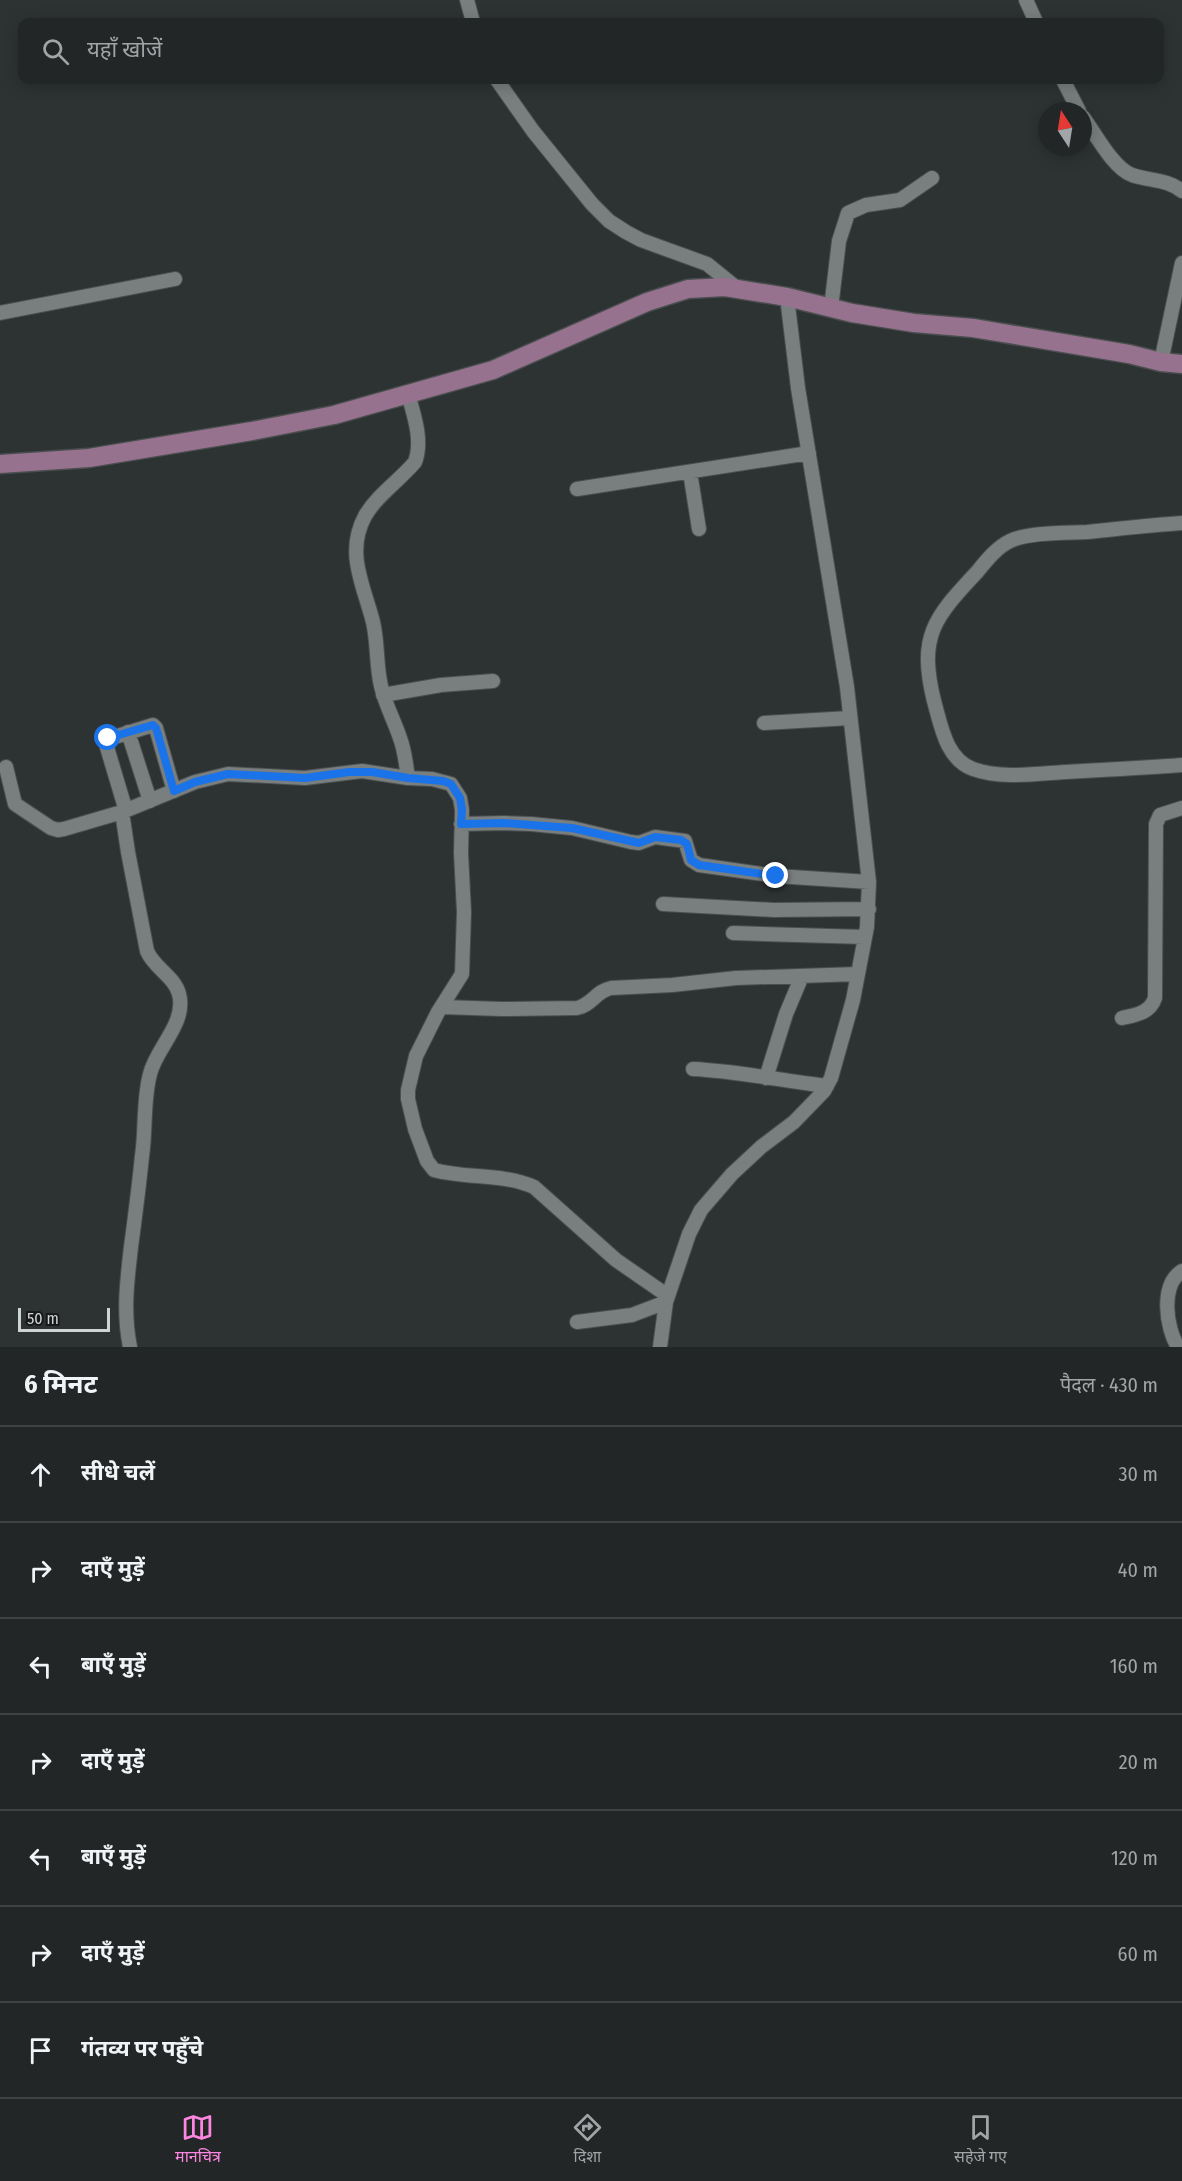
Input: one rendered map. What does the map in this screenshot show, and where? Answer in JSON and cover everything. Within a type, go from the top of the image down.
[{"type":"main road","points":[[0,464],[89,458],[334,415],[493,370],[667,294],[697,288],[738,289],[914,323],[973,328],[1182,364]]},
{"type":"street","points":[[467,0],[472,18]]},
{"type":"street","points":[[1026,0],[1034,18]]},
{"type":"street","points":[[500,84],[559,164],[592,204],[609,220],[641,240],[706,264],[738,289]]},
{"type":"street","points":[[1065,84],[1075,102]]},
{"type":"street","points":[[1092,129],[1123,170],[1146,179],[1174,185],[1182,191]]},
{"type":"street","points":[[831,308],[839,241],[848,213],[866,205],[900,200],[932,178]]},
{"type":"street","points":[[1161,362],[1182,263]]},
{"type":"street","points":[[0,313],[175,279]]},
{"type":"street","points":[[660,1347],[667,1299],[693,1224],[715,1191],[761,1147],[794,1122],[827,1086],[838,1058],[865,937],[869,882],[850,718],[787,297]]},
{"type":"street","points":[[408,394],[415,422],[418,454],[411,468],[379,498],[366,515],[356,542],[356,566],[375,633],[378,671],[383,695],[400,738],[408,778]]},
{"type":"street","points":[[577,489],[809,453]]},
{"type":"street","points":[[690,472],[699,529]]},
{"type":"street","points":[[1182,523],[1042,535],[1010,541],[990,557],[947,604],[935,621],[929,642],[928,657],[929,680],[949,748],[958,760],[970,768],[989,774],[1028,774],[1182,765]]},
{"type":"street","points":[[383,695],[432,686],[493,681]]},
{"type":"street","points":[[764,723],[850,718]]},
{"type":"street","points":[[130,1347],[126,1331],[126,1298],[149,1079],[155,1060],[179,1017],[180,1003],[177,988],[155,965],[147,951],[128,852],[124,812],[106,742],[108,738],[149,726],[155,727],[174,791]]},
{"type":"street","points":[[128,732],[150,801]]},
{"type":"street","points":[[6,767],[15,804],[55,830],[124,812],[195,782],[228,774],[305,778],[362,771],[432,779],[451,784],[460,798],[462,810],[464,912],[462,967],[460,978],[442,1006],[416,1056],[408,1090],[415,1129],[430,1167],[444,1173],[490,1176],[524,1182],[534,1187],[616,1260],[667,1299]]},
{"type":"street","points":[[1122,1018],[1148,1010],[1155,998],[1156,824],[1160,815],[1182,808]]},
{"type":"street","points":[[461,824],[504,823],[572,828],[639,843],[655,837],[671,839],[684,841],[691,860],[699,865],[776,876],[869,882]]},
{"type":"street","points":[[663,904],[774,910],[868,909]]},
{"type":"street","points":[[733,933],[865,937]]},
{"type":"street","points":[[442,1006],[501,1009],[577,1008],[587,1005],[604,990],[611,988],[672,986],[736,978],[858,974]]},
{"type":"street","points":[[766,1078],[786,1014],[802,976]]},
{"type":"street","points":[[693,1069],[729,1070],[766,1078],[827,1086]]},
{"type":"street","points":[[1178,1347],[1168,1312],[1170,1283],[1182,1271]]},
{"type":"street","points":[[577,1322],[632,1315],[667,1299]]},
{"type":"route","points":[[108,738],[153,725],[156,728],[174,791],[195,782],[228,774],[305,778],[362,771],[432,779],[451,784],[456,791],[462,810],[461,824],[504,823],[572,828],[639,843],[655,837],[681,840],[687,844],[691,860],[699,865],[776,876]]}]
